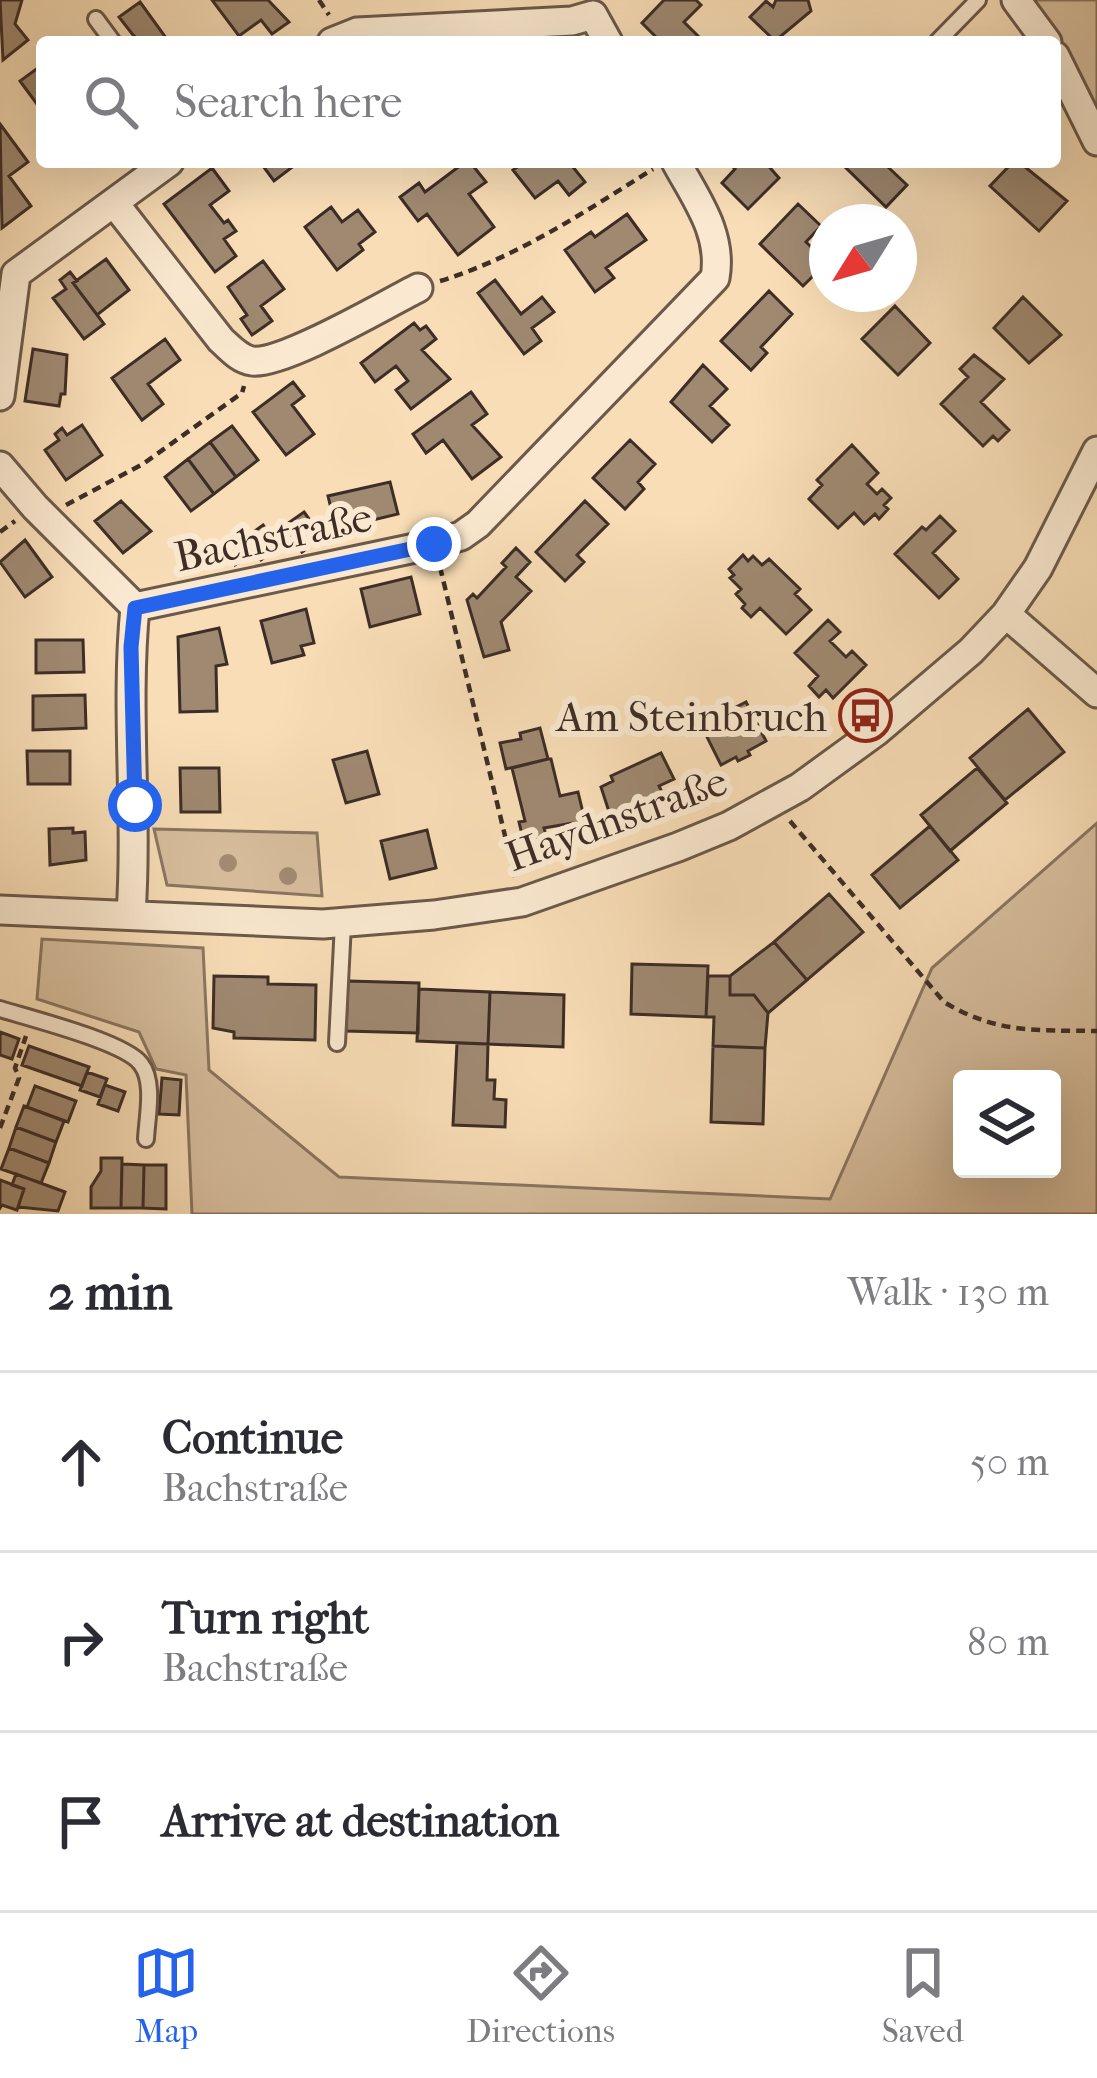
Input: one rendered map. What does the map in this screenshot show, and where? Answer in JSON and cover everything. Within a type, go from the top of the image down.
[{"type":"street","points":[[1016,0],[1043,36]]},
{"type":"street","points":[[347,36],[572,21],[598,8]]},
{"type":"street","points":[[1061,68],[1097,142]]},
{"type":"street","points":[[0,396],[8,268],[115,204],[162,168]]},
{"type":"street","name":"Bachstraße","points":[[131,914],[136,839],[131,647],[135,608],[434,544],[461,536],[478,524],[715,278],[719,255],[712,231],[679,168]]},
{"type":"street","points":[[115,204],[221,340],[253,361],[289,352],[418,288]]},
{"type":"street","name":"Haydnstraße","points":[[0,910],[343,923],[522,902],[677,847],[773,802],[877,731],[934,685],[1006,614],[1038,568],[1097,451]]},
{"type":"street","points":[[0,466],[135,608]]},
{"type":"street","points":[[1006,614],[1097,693]]},
{"type":"lane","points":[[943,36],[978,0]]},
{"type":"lane","points":[[96,19],[109,36]]},
{"type":"lane","points":[[337,1043],[343,923]]},
{"type":"lane","points":[[0,1009],[125,1050],[143,1065],[149,1083],[146,1138]]},
{"type":"path","points":[[418,288],[463,274],[552,229],[655,168]]},
{"type":"path","points":[[46,518],[143,464],[242,393],[253,361]]},
{"type":"path","points":[[434,544],[522,902]]},
{"type":"path","points":[[773,802],[944,1002],[974,1020],[1008,1029],[1097,1031]]},
{"type":"path","points":[[0,1128],[19,1078],[15,1068],[23,1048]]},
{"type":"shaded area","points":[[1016,0],[1097,0],[1097,129],[1061,72],[1061,36],[1039,36]]},
{"type":"shaded area","points":[[1097,823],[1097,1214],[192,1214],[186,1075],[156,1069],[139,1032],[37,999],[42,939],[203,948],[209,1070],[339,1177],[830,1199],[932,968]]},
{"type":"shaded area","points":[[154,829],[317,833],[322,896],[167,885]]},
{"type":"building","points":[[0,0],[22,0],[15,24],[28,40],[3,60]]},
{"type":"building","points":[[212,0],[268,0],[289,22],[272,34],[261,20],[239,36]]},
{"type":"building","points":[[664,0],[696,0],[701,5],[684,22],[698,36],[655,36],[642,23]]},
{"type":"building","points":[[776,0],[808,0],[811,11],[781,36],[770,36],[750,17],[766,1],[773,7]]},
{"type":"building","points":[[140,2],[165,36],[134,36],[119,17]]},
{"type":"building","points":[[36,69],[36,103],[20,81]]},
{"type":"building","points":[[0,124],[28,162],[9,176],[31,206],[2,228]]},
{"type":"building","points":[[212,168],[229,191],[210,205],[236,231],[224,239],[236,256],[215,272],[164,204]]},
{"type":"building","points":[[264,168],[291,168],[274,181]]},
{"type":"building","points":[[457,168],[475,168],[486,182],[469,194],[494,227],[458,255],[427,214],[418,221],[400,197],[419,183],[425,192]]},
{"type":"building","points":[[574,168],[585,182],[569,195],[558,181],[535,198],[513,170]]},
{"type":"building","points":[[770,168],[779,178],[748,209],[722,183],[735,169]]},
{"type":"building","points":[[846,168],[889,168],[907,185],[889,204],[883,204]]},
{"type":"building","points":[[1007,168],[1026,168],[1067,201],[1039,231],[990,186]]},
{"type":"building","points":[[798,204],[809,215],[809,280],[803,286],[760,244]]},
{"type":"building","points":[[331,207],[342,222],[358,210],[375,232],[359,244],[363,250],[337,270],[305,227]]},
{"type":"building","points":[[627,214],[646,240],[606,268],[614,278],[595,292],[565,250],[591,232],[595,237]]},
{"type":"building","points":[[106,259],[129,290],[97,315],[73,283]]},
{"type":"building","points":[[263,261],[284,289],[261,306],[272,321],[252,335],[241,319],[247,315],[228,287]]},
{"type":"building","points":[[70,272],[104,324],[84,339],[53,298],[66,289],[60,280]]},
{"type":"building","points":[[495,280],[521,314],[542,297],[554,312],[532,328],[541,341],[524,354],[478,293]]},
{"type":"building","points":[[769,291],[792,314],[761,347],[767,353],[751,370],[721,341]]},
{"type":"building","points":[[1023,297],[1061,335],[1029,363],[994,328]]},
{"type":"building","points":[[889,312],[901,312],[930,343],[898,375],[862,339]]},
{"type":"building","points":[[414,323],[420,330],[426,326],[436,339],[422,350],[450,379],[411,409],[396,390],[408,381],[396,366],[375,382],[361,363]]},
{"type":"building","points":[[165,339],[180,360],[148,384],[163,404],[142,420],[112,378]]},
{"type":"building","points":[[33,349],[67,355],[65,394],[59,406],[25,401]]},
{"type":"building","points":[[974,355],[1004,379],[981,402],[1009,430],[998,441],[993,436],[983,446],[941,404],[968,377],[960,369]]},
{"type":"building","points":[[703,365],[727,389],[710,406],[729,425],[712,442],[671,402]]},
{"type":"building","points":[[293,382],[304,396],[292,405],[314,434],[286,455],[253,412]]},
{"type":"building","points":[[471,392],[487,414],[472,425],[501,457],[472,479],[443,440],[426,453],[413,434]]},
{"type":"building","points":[[82,425],[102,455],[66,480],[45,450],[59,440],[55,434],[62,428],[67,435]]},
{"type":"building","points":[[232,426],[258,460],[236,477],[210,442]]},
{"type":"building","points":[[630,440],[655,464],[638,482],[644,489],[625,509],[593,478]]},
{"type":"building","points":[[210,442],[236,477],[214,494],[188,459]]},
{"type":"building","points":[[852,445],[878,473],[867,484],[891,498],[879,519],[875,514],[864,524],[854,513],[838,528],[809,499],[822,485],[817,480]]},
{"type":"building","points":[[188,459],[214,494],[191,511],[165,477]]},
{"type":"building","points":[[390,482],[398,514],[336,529],[328,496]]},
{"type":"building","points":[[121,501],[151,531],[123,553],[95,521]]},
{"type":"building","points":[[585,501],[608,524],[577,555],[584,562],[565,581],[536,552]]},
{"type":"building","points":[[304,512],[322,537],[302,552],[284,526]]},
{"type":"building","points":[[940,516],[955,531],[933,553],[958,579],[939,598],[895,554]]},
{"type":"building","points":[[263,525],[279,547],[261,560],[245,538]]},
{"type":"building","points":[[239,531],[254,551],[235,565],[221,545]]},
{"type":"building","points":[[25,540],[52,577],[25,597],[0,562]]},
{"type":"building","points":[[516,548],[530,562],[516,577],[531,591],[501,622],[509,650],[484,657],[467,600],[473,594],[477,598],[506,567],[502,563]]},
{"type":"building","points":[[743,555],[748,561],[753,556],[762,565],[769,559],[800,589],[795,594],[811,610],[786,634],[760,608],[751,617],[742,608],[745,604],[736,594],[741,589],[730,578],[734,575],[729,569]]},
{"type":"building","points":[[411,577],[420,614],[370,627],[361,589]]},
{"type":"building","points":[[306,609],[314,643],[301,646],[304,655],[272,663],[261,621]]},
{"type":"building","points":[[828,620],[840,632],[830,641],[846,657],[852,651],[866,665],[833,698],[826,690],[819,697],[809,686],[818,676],[795,653]]},
{"type":"building","points":[[219,628],[227,664],[216,666],[217,711],[180,712],[178,637]]},
{"type":"building","points":[[36,640],[83,640],[84,672],[36,673]]},
{"type":"building","points":[[85,695],[86,728],[33,730],[33,696]]},
{"type":"building","points":[[746,702],[766,741],[748,751],[750,755],[721,765],[701,725]]},
{"type":"building","points":[[1028,709],[1064,752],[1005,800],[970,758]]},
{"type":"building","points":[[540,728],[548,759],[506,769],[500,743],[521,739],[520,733]]},
{"type":"building","points":[[27,751],[70,751],[70,784],[28,784]]},
{"type":"building","points":[[367,751],[379,794],[346,803],[333,760]]},
{"type":"building","points":[[661,753],[674,779],[659,786],[662,792],[651,797],[653,801],[613,824],[601,787],[613,781],[611,776]]},
{"type":"building","points":[[551,759],[560,796],[578,792],[585,821],[544,828],[547,838],[524,843],[519,822],[525,821],[512,768]]},
{"type":"building","points":[[180,768],[219,768],[220,812],[181,812]]},
{"type":"building","points":[[977,768],[1007,803],[950,851],[921,815]]},
{"type":"building","points":[[930,826],[958,860],[900,908],[872,875]]},
{"type":"building","points":[[73,828],[73,833],[85,832],[86,860],[50,865],[49,829]]},
{"type":"building","points":[[427,830],[436,868],[390,879],[381,841]]},
{"type":"building","points":[[829,894],[863,932],[807,980],[774,942]]},
{"type":"building","points":[[774,942],[807,980],[768,1013],[754,995],[730,995],[730,976]]},
{"type":"building","points":[[632,964],[708,966],[706,1017],[631,1014]]},
{"type":"building","points":[[214,976],[268,977],[268,984],[316,985],[315,1040],[234,1038],[234,1032],[213,1028]]},
{"type":"building","points":[[708,976],[730,976],[730,995],[754,995],[768,1013],[765,1048],[713,1046],[714,1017],[706,1017]]},
{"type":"building","points":[[348,981],[419,983],[418,1033],[346,1031]]},
{"type":"building","points":[[419,989],[490,992],[488,1044],[417,1041]]},
{"type":"building","points":[[490,992],[564,995],[563,1047],[488,1044]]},
{"type":"building","points":[[0,1032],[19,1039],[12,1059],[0,1055]]},
{"type":"building","points":[[457,1043],[488,1044],[487,1080],[495,1080],[494,1099],[506,1100],[505,1127],[453,1125]]},
{"type":"building","points":[[29,1046],[89,1067],[82,1086],[22,1065]]},
{"type":"building","points":[[713,1046],[765,1048],[763,1124],[711,1122]]},
{"type":"building","points":[[87,1072],[107,1079],[100,1097],[80,1090]]},
{"type":"building","points":[[162,1078],[181,1080],[179,1115],[159,1114]]},
{"type":"building","points":[[105,1085],[125,1092],[118,1111],[98,1104]]},
{"type":"building","points":[[35,1086],[76,1101],[68,1122],[27,1107]]},
{"type":"building","points":[[24,1106],[64,1121],[56,1142],[16,1127]]},
{"type":"building","points":[[16,1127],[56,1142],[49,1163],[9,1148]]},
{"type":"building","points":[[9,1148],[49,1163],[41,1183],[1,1169]]},
{"type":"building","points":[[101,1158],[122,1158],[121,1208],[91,1208],[91,1187],[101,1171]]},
{"type":"building","points":[[122,1164],[144,1165],[143,1208],[121,1208]]},
{"type":"building","points":[[144,1165],[166,1165],[166,1209],[143,1208]]},
{"type":"building","points":[[16,1174],[65,1192],[58,1211],[18,1207],[24,1189],[12,1185]]},
{"type":"building","points":[[0,1180],[24,1189],[17,1210],[0,1208]]},
{"type":"place","name":"Am Steinbruch","points":[[866,716]]},
{"type":"route","points":[[135,805],[131,647],[135,608],[434,544]]}]
